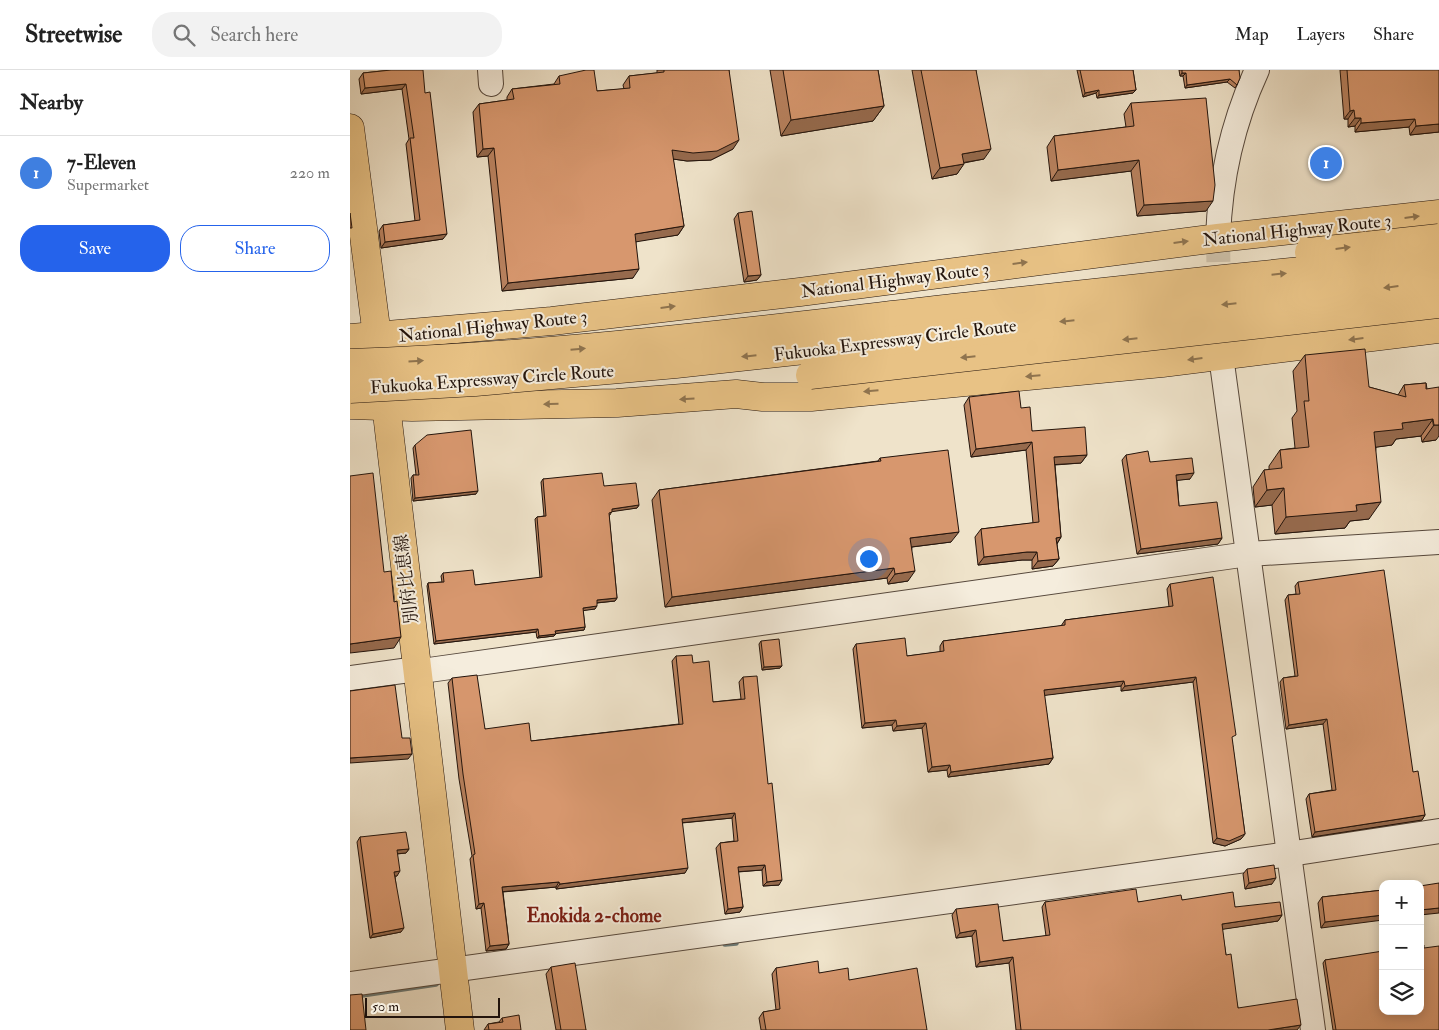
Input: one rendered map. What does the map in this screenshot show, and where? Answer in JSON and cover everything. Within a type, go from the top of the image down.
[{"type":"main road","name":"別府比恵線","points":[[350,128],[363,338],[386,405],[460,1030]]},
{"type":"main road","name":"National Highway Route 3","points":[[363,338],[552,321],[790,293],[1218,238],[1439,214]]},
{"type":"main road","points":[[552,321],[663,327],[721,324],[1370,244],[1439,238]]},
{"type":"main road","name":"Fukuoka Expressway Circle Route","points":[[350,363],[478,358],[674,341],[965,307],[1439,257]]},
{"type":"main road","name":"Fukuoka Expressway Circle Route","points":[[350,389],[465,382],[676,364],[1439,281]]},
{"type":"main road","points":[[736,394],[767,384],[810,375],[1439,304]]},
{"type":"main road","points":[[350,405],[617,403],[736,394],[763,398],[811,397],[1221,356],[1439,330]]},
{"type":"street","points":[[1218,238],[1228,156],[1242,109],[1257,70]]},
{"type":"street","points":[[1221,356],[1313,1030]]},
{"type":"street","points":[[350,678],[417,669],[429,670],[1248,554],[1439,542]]},
{"type":"street","points":[[350,984],[1289,854],[1439,831]]},
{"type":"building","points":[[391,70],[423,70],[425,93],[430,92],[447,234],[385,242],[383,225],[420,220],[410,138],[414,138],[406,84],[365,88],[363,73]]},
{"type":"building","points":[[594,70],[597,91],[630,88],[629,76],[664,72],[664,70],[729,70],[739,140],[717,151],[693,153],[672,150],[684,226],[635,234],[639,269],[508,283],[494,148],[483,149],[479,104],[514,99],[512,89],[560,84],[559,76]]},
{"type":"building","points":[[783,70],[878,70],[884,106],[791,120]]},
{"type":"building","points":[[921,70],[976,70],[991,149],[962,154],[964,164],[940,168]]},
{"type":"building","points":[[1080,70],[1133,70],[1136,90],[1099,95],[1099,90],[1085,93]]},
{"type":"building","points":[[1182,70],[1239,70],[1240,78],[1237,85],[1230,79],[1187,85],[1186,73],[1182,73]]},
{"type":"building","points":[[1347,70],[1439,70],[1439,124],[1416,126],[1415,119],[1361,123],[1361,118],[1355,118],[1354,110],[1350,111]]},
{"type":"building","points":[[1206,98],[1215,185],[1213,201],[1144,205],[1139,160],[1058,170],[1054,136],[1134,126],[1131,103]]},
{"type":"building","points":[[752,211],[761,275],[748,276],[738,213]]},
{"type":"building","points":[[1365,349],[1369,387],[1406,397],[1404,385],[1426,383],[1426,389],[1439,387],[1439,425],[1434,425],[1433,419],[1402,423],[1403,429],[1374,432],[1381,502],[1356,505],[1357,511],[1286,517],[1284,488],[1267,490],[1264,470],[1282,468],[1280,450],[1309,447],[1304,401],[1309,401],[1305,355]]},
{"type":"building","points":[[1019,391],[1021,408],[1030,407],[1032,431],[1085,427],[1087,455],[1054,457],[1061,537],[1056,538],[1059,559],[1038,561],[1037,552],[984,557],[981,529],[1039,522],[1032,442],[976,449],[969,397]]},
{"type":"building","points":[[471,430],[478,491],[415,498],[413,475],[419,475],[415,445],[427,435]]},
{"type":"building","points":[[948,450],[959,532],[910,538],[915,571],[895,574],[894,568],[672,597],[659,490],[881,461],[880,458]]},
{"type":"building","points":[[1148,451],[1150,462],[1192,458],[1194,473],[1176,475],[1179,506],[1217,502],[1222,538],[1141,549],[1126,455]]},
{"type":"building","points":[[373,473],[384,572],[391,571],[394,602],[397,601],[401,637],[350,644],[350,476]]},
{"type":"building","points":[[602,473],[604,486],[636,483],[639,505],[612,509],[612,512],[609,513],[617,598],[597,600],[597,606],[583,608],[585,627],[555,631],[556,634],[539,636],[538,629],[436,641],[428,583],[444,582],[443,573],[473,570],[475,585],[542,577],[537,517],[546,516],[543,479]]},
{"type":"building","points":[[1384,570],[1413,772],[1418,771],[1425,815],[1315,832],[1309,794],[1336,790],[1327,719],[1289,725],[1283,678],[1298,676],[1288,595],[1300,594],[1298,582]]},
{"type":"building","points":[[1213,577],[1236,735],[1232,737],[1245,834],[1229,841],[1217,838],[1196,677],[1125,686],[1124,681],[1044,690],[1053,758],[951,772],[950,765],[932,767],[926,723],[897,726],[896,720],[865,723],[856,644],[905,638],[907,656],[944,651],[943,641],[1065,625],[1065,620],[1173,606],[1170,584]]},
{"type":"building","points":[[779,639],[782,666],[764,667],[761,641]]},
{"type":"building","points":[[692,655],[693,663],[709,661],[713,702],[745,699],[743,677],[757,676],[768,784],[772,783],[782,880],[767,882],[765,865],[738,867],[743,907],[728,909],[720,843],[738,841],[735,813],[682,819],[688,868],[560,884],[559,882],[502,887],[509,944],[490,946],[484,903],[479,904],[473,855],[475,854],[463,774],[452,678],[477,675],[485,729],[529,723],[531,741],[683,724],[676,656]]},
{"type":"building","points":[[395,685],[402,738],[410,738],[412,754],[350,758],[350,691]]},
{"type":"building","points":[[406,832],[409,849],[397,850],[400,871],[394,872],[404,928],[373,934],[360,837]]},
{"type":"building","points":[[1274,865],[1276,878],[1249,883],[1247,869]]},
{"type":"building","points":[[1439,883],[1439,908],[1424,910],[1424,885]]},
{"type":"building","points":[[1136,889],[1138,902],[1181,895],[1182,900],[1233,892],[1235,907],[1280,902],[1282,915],[1222,924],[1226,955],[1231,954],[1238,1008],[1297,999],[1301,1025],[1268,1030],[1021,1030],[1013,957],[980,962],[976,930],[960,933],[956,909],[998,904],[1003,941],[1050,935],[1045,902]]},
{"type":"building","points":[[1379,890],[1379,915],[1325,922],[1322,897]]},
{"type":"building","points":[[1439,946],[1439,1030],[1336,1030],[1325,960],[1379,952],[1379,1015],[1424,1015],[1424,948]]},
{"type":"building","points":[[818,961],[819,973],[848,968],[849,980],[917,968],[927,1030],[766,1030],[763,1012],[780,1009],[776,968]]},
{"type":"building","points":[[575,963],[586,1030],[561,1030],[551,967]]},
{"type":"building","points":[[362,994],[366,1030],[350,1030],[350,995]]},
{"type":"building","points":[[519,1015],[521,1030],[489,1030],[488,1024],[503,1022],[502,1018]]},
{"type":"waterway","points":[[725,944],[736,943]]},
{"type":"waterway","points":[[362,995],[436,984]]},
{"type":"tunnel","points":[[1218,238],[1219,297]]},
{"type":"place","name":"7-Eleven","points":[[1326,163]]},
{"type":"district","name":"Enokida 2-chome","points":[[594,915]]}]
